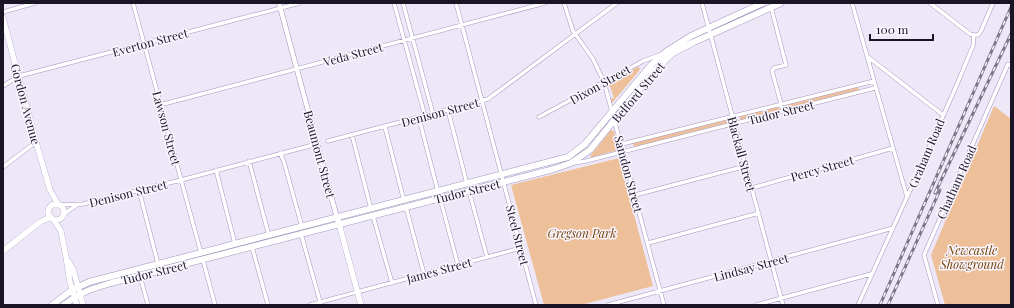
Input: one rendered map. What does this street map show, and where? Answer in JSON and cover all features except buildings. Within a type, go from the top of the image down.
[{"type":"main road","name":"Belford Street","points":[[571,163],[590,150],[655,70],[666,59],[710,31],[764,3]]},
{"type":"main road","name":"Belford Street","points":[[580,149],[652,64],[663,54],[680,42],[781,3]]},
{"type":"main road","name":"Gordon Avenue","points":[[3,18],[50,190],[51,206]]},
{"type":"main road","name":"Tudor Street","points":[[52,305],[75,288],[89,282],[158,264],[252,247],[302,234],[338,221],[468,187],[502,174],[564,159],[572,156],[580,149]]},
{"type":"main road","name":"Tudor Street","points":[[468,187],[504,181],[571,163]]},
{"type":"main road","name":"Gordon Avenue","points":[[50,190],[64,210],[62,216]]},
{"type":"main road","points":[[59,204],[51,206],[51,216],[60,231],[66,257],[73,269],[77,295],[83,305]]},
{"type":"main road","points":[[3,251],[51,216],[62,216],[62,228],[60,231]]},
{"type":"main road","name":"Tudor Street","points":[[64,305],[77,295],[88,290],[202,257],[235,244],[302,227],[338,221]]},
{"type":"main road","name":"Beaumont Street","points":[[338,221],[361,305]]},
{"type":"main road","points":[[77,295],[77,305]]},
{"type":"street","points":[[3,12],[35,3]]},
{"type":"street","name":"Lawson Street","points":[[133,3],[215,305]]},
{"type":"street","name":"Beaumont Street","points":[[278,3],[338,221]]},
{"type":"street","name":"Everton Street","points":[[3,86],[19,76],[300,3]]},
{"type":"street","points":[[394,3],[425,116]]},
{"type":"street","points":[[403,3],[434,114]]},
{"type":"street","name":"Steel Street","points":[[456,3],[536,305]]},
{"type":"street","name":"Veda Street","points":[[160,105],[545,3]]},
{"type":"street","name":"Samdon Street","points":[[564,3],[575,34],[592,58],[604,82],[614,121],[622,144],[664,305]]},
{"type":"street","name":"Denison Street","points":[[328,141],[488,99],[617,3]]},
{"type":"street","name":"Blackall Street","points":[[702,3],[783,305]]},
{"type":"street","points":[[852,3],[908,197]]},
{"type":"street","points":[[930,3],[970,34],[974,35]]},
{"type":"street","name":"Graham Road","points":[[858,305],[871,274],[908,197],[973,46],[974,35],[978,35],[981,31],[993,3]]},
{"type":"street","points":[[771,7],[786,65],[774,68],[772,71],[783,111]]},
{"type":"street","name":"Dixon Street","points":[[539,118],[643,61],[663,54]]},
{"type":"street","points":[[867,56],[943,115]]},
{"type":"street","name":"Chatham Road","points":[[938,305],[924,254],[1008,64],[1011,66]]},
{"type":"street","name":"Tudor Street","points":[[622,144],[874,81]]},
{"type":"street","name":"Tudor Street","points":[[571,163],[624,152],[876,88]]},
{"type":"street","points":[[448,110],[487,257]]},
{"type":"street","points":[[419,118],[458,265]]},
{"type":"street","points":[[385,127],[424,274]]},
{"type":"street","points":[[352,135],[392,283]]},
{"type":"street","points":[[3,167],[36,142]]},
{"type":"street","name":"Denison Street","points":[[59,204],[78,205],[181,180],[317,144]]},
{"type":"street","name":"Percy Street","points":[[752,188],[893,148]]},
{"type":"street","points":[[280,153],[284,162],[302,227]]},
{"type":"street","points":[[249,161],[269,236]]},
{"type":"street","points":[[635,195],[746,166]]},
{"type":"street","points":[[216,170],[235,244]]},
{"type":"street","points":[[139,190],[158,264]]},
{"type":"street","name":"Denison Street","points":[[62,216],[78,205]]},
{"type":"street","points":[[648,243],[759,213]]},
{"type":"street","name":"Lindsay Street","points":[[608,305],[772,262],[893,228]]},
{"type":"street","points":[[302,234],[320,304]]},
{"type":"street","points":[[252,247],[268,305]]},
{"type":"street","name":"James Street","points":[[357,292],[521,248]]},
{"type":"street","points":[[756,305],[871,274]]},
{"type":"street","points":[[140,276],[148,305]]},
{"type":"street","points":[[310,305],[320,304],[357,292]]},
{"type":"green space","points":[[638,67],[640,68],[639,71],[611,104],[610,99],[614,98],[610,86],[606,87],[607,82]]},
{"type":"green space","points":[[858,87],[859,90],[784,109],[783,106]]},
{"type":"green space","name":"Newcastle Showground","points":[[994,106],[1011,119],[1011,305],[945,305],[931,255]]},
{"type":"green space","points":[[779,107],[780,110],[740,120],[740,116]]},
{"type":"green space","points":[[727,120],[727,123],[634,147],[633,143]]},
{"type":"green space","points":[[611,130],[614,131],[618,150],[592,157],[590,156]]},
{"type":"green space","name":"Gregson Park","points":[[619,158],[653,286],[581,305],[544,305],[511,185]]},
{"type":"railway","points":[[880,305],[1011,7]]},
{"type":"railway","points":[[935,193],[1011,34]]},
{"type":"railway","points":[[888,305],[940,190]]}]
